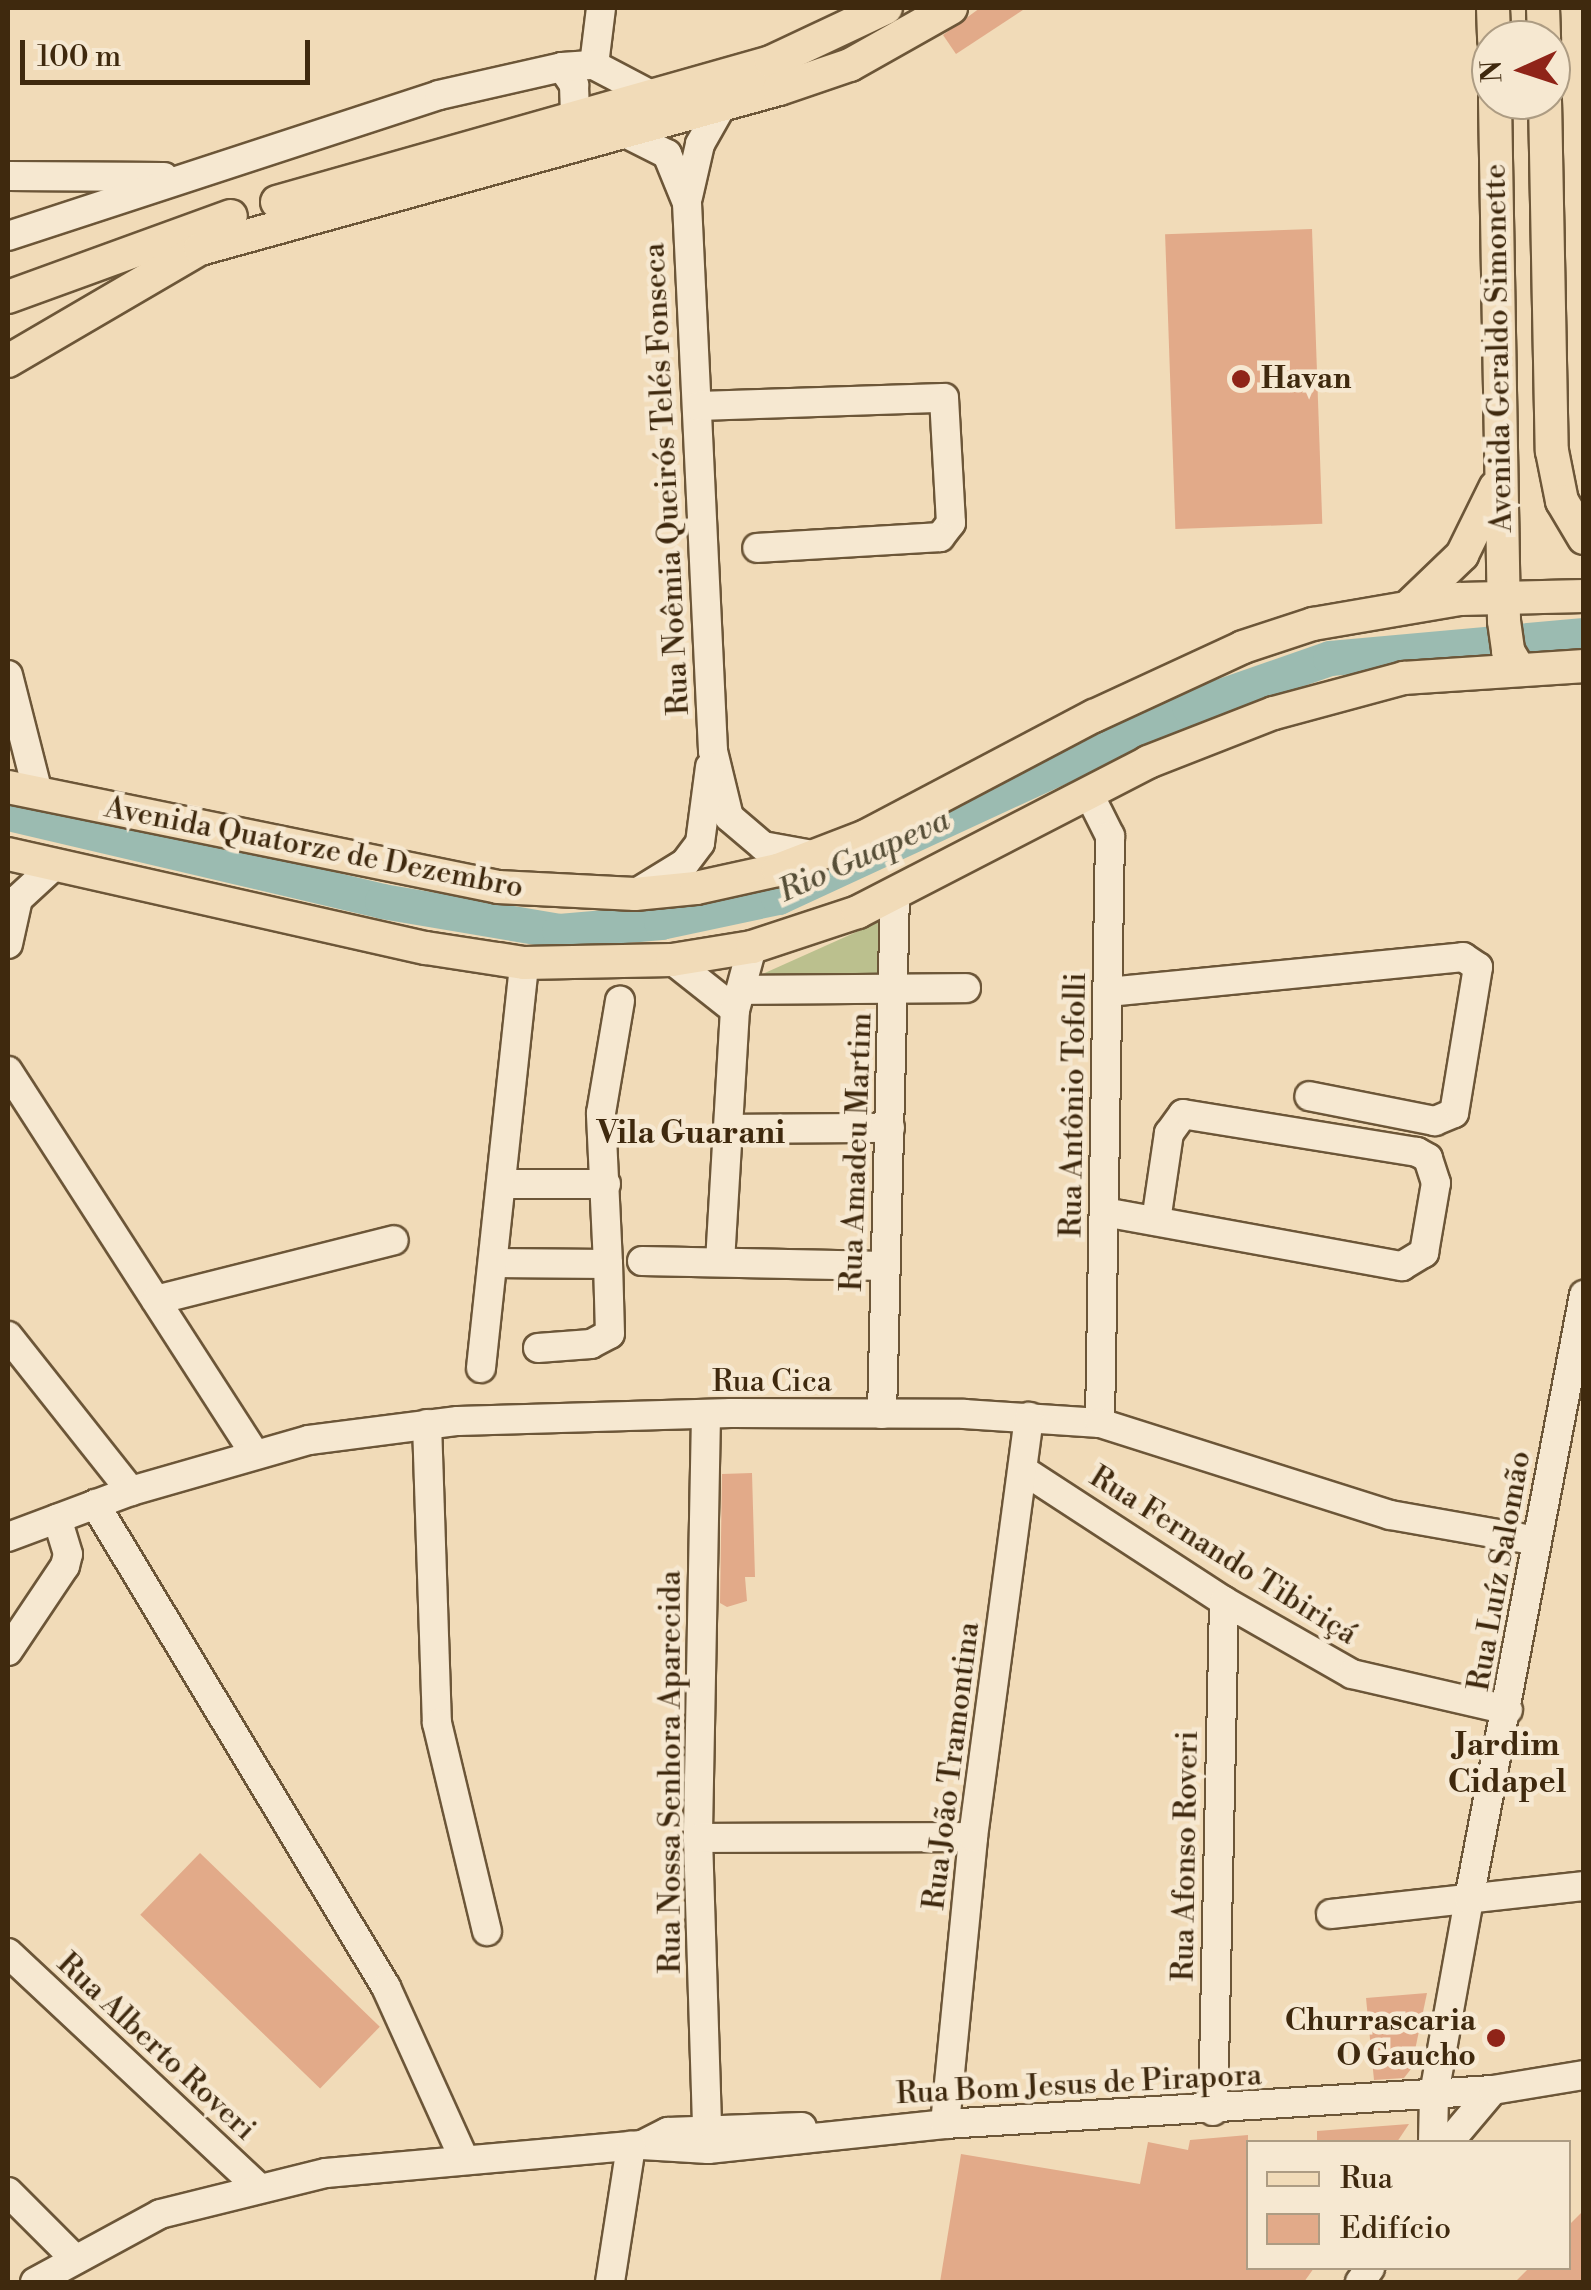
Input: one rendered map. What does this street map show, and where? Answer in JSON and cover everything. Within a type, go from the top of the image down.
[{"type":"main road","points":[[8,297],[194,227],[772,62],[886,8]]},
{"type":"main road","points":[[8,361],[158,268],[262,227],[721,107],[850,65],[951,8]]},
{"type":"main road","name":"Avenida Geraldo Simonette","points":[[1495,120],[1509,634]]},
{"type":"main road","name":"Avenida Geraldo Simonette","points":[[1545,120],[1550,401],[1562,501],[1584,538]]},
{"type":"main road","points":[[52,280],[67,296],[71,321]]},
{"type":"main road","points":[[1501,414],[1525,424],[1539,418],[1550,401]]},
{"type":"main road","points":[[1409,606],[1462,555],[1502,470]]},
{"type":"main road","name":"Avenida Quatorze de Dezembro","points":[[8,854],[426,948],[524,963],[672,960],[752,947],[802,934],[895,892],[1089,794],[1274,713],[1404,678],[1509,634],[1584,596]]},
{"type":"main road","name":"Avenida Quatorze de Dezembro","points":[[23,790],[433,878],[533,891],[635,894],[734,881],[818,856],[1244,647],[1313,624],[1409,606],[1509,634],[1584,666]]},
{"type":"street","points":[[594,65],[601,8]]},
{"type":"street","points":[[8,236],[176,177],[438,95],[562,67],[594,65],[653,96]]},
{"type":"street","points":[[562,67],[574,85],[574,118]]},
{"type":"street","name":"Rua Noêmia Queirós Telés Fonseca","points":[[635,894],[685,863],[700,843],[713,751],[687,203],[700,144],[721,107]]},
{"type":"street","name":"Rua Noêmia Queirós Telés Fonseca","points":[[627,134],[667,154],[687,203]]},
{"type":"street","points":[[81,174],[87,197],[82,212]]},
{"type":"street","points":[[8,176],[176,177]]},
{"type":"street","points":[[698,406],[944,398],[951,524],[940,537],[757,548]]},
{"type":"street","points":[[8,675],[23,790]]},
{"type":"street","name":"Rua Noêmia Queirós Telés Fonseca","points":[[713,751],[730,817],[746,838],[818,856]]},
{"type":"street","name":"Rua Antônio Tofolli","points":[[1089,794],[1110,836],[1100,1423]]},
{"type":"street","points":[[8,944],[13,887],[56,864]]},
{"type":"street","name":"Rua Amadeu Martim","points":[[882,1414],[895,892]]},
{"type":"street","points":[[720,1262],[740,1000],[752,947]]},
{"type":"street","points":[[1108,992],[1464,958],[1478,967],[1457,1103],[1446,1118],[1308,1096]]},
{"type":"street","points":[[672,960],[740,1000],[966,988]]},
{"type":"street","points":[[481,1368],[524,963]]},
{"type":"street","points":[[538,1348],[591,1344],[610,1334],[602,1112],[620,1001]]},
{"type":"street","points":[[8,1070],[255,1454]]},
{"type":"street","points":[[1104,1212],[1402,1266],[1424,1253],[1436,1183],[1428,1158],[1417,1152],[1184,1114],[1169,1132],[1156,1221]]},
{"type":"street","points":[[729,1128],[890,1128]]},
{"type":"street","points":[[503,1184],[606,1184]]},
{"type":"street","points":[[156,1300],[394,1240]]},
{"type":"street","points":[[642,1261],[886,1266]]},
{"type":"street","points":[[493,1263],[608,1264]]},
{"type":"street","name":"Rua Luíz Salomão","points":[[1433,2140],[1434,2094],[1584,1295]]},
{"type":"street","points":[[8,1336],[131,1491]]},
{"type":"street","name":"Rua Cica","points":[[11,1531],[255,1454],[427,1424],[706,1414],[882,1414],[1029,1417],[1100,1423],[1390,1514],[1537,1540]]},
{"type":"street","name":"Rua Nossa Senhora Aparecida","points":[[706,1414],[698,1838],[708,2139]]},
{"type":"street","name":"Rua João Tramontina","points":[[945,2124],[973,1837],[1026,1472],[1029,1417]]},
{"type":"street","points":[[427,1424],[437,1724],[487,1930]]},
{"type":"street","name":"Rua Fernando Tibiriçá","points":[[1026,1472],[1224,1602],[1352,1674],[1508,1710]]},
{"type":"street","points":[[94,1504],[386,1987],[464,2159]]},
{"type":"street","points":[[8,1650],[65,1566],[57,1519]]},
{"type":"street","name":"Rua Afonso Roveri","points":[[1213,2112],[1224,1602]]},
{"type":"street","points":[[698,1838],[973,1837]]},
{"type":"street","points":[[1332,1914],[1584,1886]]},
{"type":"street","name":"Rua Alberto Roveri","points":[[8,1954],[260,2188]]},
{"type":"street","name":"Rua Bom Jesus de Pirapora","points":[[35,2282],[160,2214],[326,2172],[637,2145],[668,2132],[708,2139],[794,2124],[816,2134],[1213,2112],[1493,2090],[1584,2075]]},
{"type":"street","points":[[1451,2140],[1493,2090]]},
{"type":"street","points":[[610,2282],[637,2145]]},
{"type":"street","points":[[8,2192],[75,2259]]},
{"type":"green space","points":[[883,920],[884,977],[758,976]]},
{"type":"building","points":[[980,8],[1026,8],[956,54],[943,35]]},
{"type":"building","name":"Havan","points":[[1312,229],[1322,524],[1175,529],[1165,234]]},
{"type":"building","points":[[752,1473],[755,1577],[745,1577],[747,1601],[727,1607],[720,1603],[722,1474]]},
{"type":"building","points":[[200,1853],[380,2027],[320,2089],[140,1915]]},
{"type":"building","points":[[1427,1993],[1411,2069],[1404,2078],[1374,2080],[1366,1998]]},
{"type":"building","points":[[1409,2124],[1398,2140],[1317,2140],[1317,2131]]},
{"type":"building","points":[[1248,2135],[1246,2270],[1313,2270],[1304,2282],[940,2282],[961,2154],[1140,2184],[1148,2142],[1188,2150],[1190,2140]]},
{"type":"building","points":[[1584,2210],[1584,2282],[1515,2282],[1527,2270],[1571,2270],[1571,2223]]},
{"type":"waterway","name":"Rio Guapeva","points":[[8,813],[382,901],[559,931],[661,922],[778,897],[1189,707],[1330,658],[1584,635]]},
{"type":"place","name":"Havan","points":[[1241,379]]},
{"type":"place","name":"Churrascaria O Gaucho","points":[[1496,2038]]},
{"type":"district","name":"Vila Guarani","points":[[691,1133]]},
{"type":"district","name":"Jardim Cidapel","points":[[1507,1764]]}]
